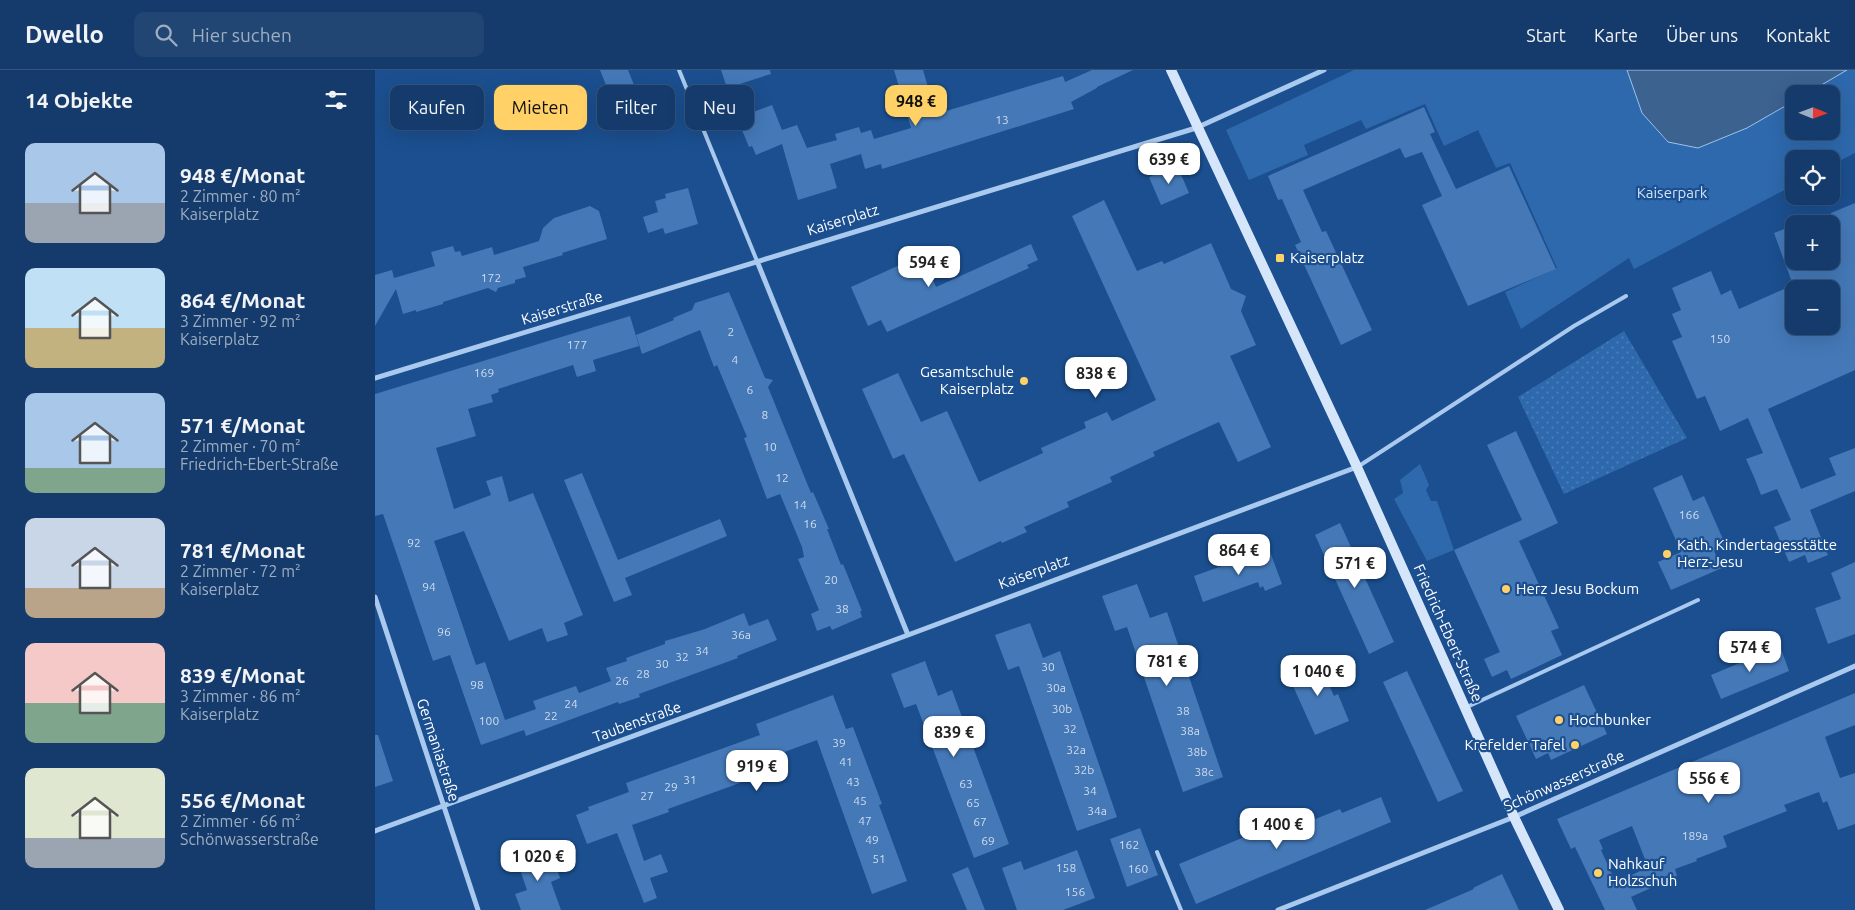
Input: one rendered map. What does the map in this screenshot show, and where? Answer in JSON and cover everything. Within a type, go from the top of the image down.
[{"type":"street","points":[[1171,70],[1196,128],[1357,467]]},
{"type":"street","points":[[1196,128],[1324,70]]},
{"type":"street","name":"Kaiserplatz","points":[[757,261],[1196,128]]},
{"type":"street","name":"Kaiserstraße","points":[[375,378],[757,261]]},
{"type":"street","points":[[757,261],[908,636]]},
{"type":"street","name":"Kaiserplatz","points":[[908,636],[1357,467]]},
{"type":"street","name":"Friedrich-Ebert-Straße","points":[[1357,467],[1514,817],[1559,910]]},
{"type":"street","name":"Germaniastraße","points":[[375,597],[478,910]]},
{"type":"street","name":"Taubenstraße","points":[[375,831],[908,636]]},
{"type":"street","name":"Schönwasserstraße","points":[[1278,910],[1514,817],[1855,666]]},
{"type":"lane","points":[[679,70],[757,261]]},
{"type":"lane","points":[[1357,467],[1366,463],[1574,326],[1626,296]]},
{"type":"lane","points":[[1465,708],[1698,600]]},
{"type":"lane","points":[[1157,852],[1181,910]]},
{"type":"green space","name":"Kaiserpark","points":[[1354,70],[1627,70],[1642,113],[1667,142],[1698,148],[1747,128],[1785,106],[1785,140],[1840,140],[1840,85],[1821,85],[1847,70],[1855,70],[1855,153],[1840,160],[1840,150],[1785,150],[1785,190],[1634,269],[1629,258],[1521,329],[1505,292],[1557,268],[1510,163],[1496,168],[1478,130],[1444,146],[1425,104],[1366,129],[1361,120],[1304,145],[1308,155],[1249,180],[1226,130]]},
{"type":"green space","points":[[1624,331],[1687,438],[1564,494],[1518,397]]},
{"type":"green space","points":[[1420,464],[1429,485],[1426,490],[1431,501],[1437,501],[1454,550],[1427,561],[1394,499],[1403,493],[1400,480]]},
{"type":"shaded area","points":[[1627,70],[1847,70],[1821,85],[1785,85],[1785,106],[1747,128],[1698,148],[1668,142],[1642,113]]},
{"type":"building","points":[[600,70],[628,70],[634,85],[606,85]]},
{"type":"building","points":[[721,70],[770,70],[771,74],[736,85],[726,85]]},
{"type":"building","points":[[894,70],[923,70],[936,114],[1063,76],[1065,82],[1092,70],[1133,70],[1071,102],[1074,109],[882,169],[881,164],[865,169],[861,154],[830,164],[837,188],[798,200],[782,144],[756,155],[752,146],[749,147],[742,130],[754,130],[754,112],[772,105],[782,130],[797,125],[807,148],[837,140],[835,134],[859,127],[861,133],[871,130],[874,139],[911,128]]},
{"type":"building","points":[[1424,107],[1435,132],[1430,134],[1456,189],[1509,166],[1556,269],[1468,306],[1422,205],[1442,196],[1422,152],[1405,158],[1400,148],[1303,190],[1322,232],[1326,231],[1372,330],[1341,345],[1295,245],[1301,242],[1282,199],[1278,200],[1268,176]]},
{"type":"building","points":[[1177,165],[1189,193],[1161,205],[1149,177]]},
{"type":"building","points":[[688,188],[698,224],[665,234],[663,228],[648,233],[643,217],[658,212],[655,201],[666,198],[665,194]]},
{"type":"building","points":[[1104,200],[1137,271],[1162,261],[1164,264],[1211,243],[1231,289],[1246,296],[1241,311],[1256,345],[1230,356],[1271,447],[1238,462],[1219,422],[1153,452],[1155,456],[1110,477],[1112,482],[1067,502],[1069,507],[1024,527],[1027,532],[1002,543],[1001,541],[955,562],[904,454],[893,459],[862,389],[898,373],[921,422],[947,411],[979,482],[1043,453],[1041,448],[1086,428],[1084,422],[1107,412],[1112,421],[1156,400],[1072,216]]},
{"type":"building","points":[[1855,203],[1855,370],[1768,409],[1801,489],[1836,475],[1829,458],[1855,448],[1855,491],[1810,510],[1828,555],[1808,563],[1805,555],[1789,562],[1774,527],[1791,520],[1777,489],[1761,495],[1746,459],[1763,453],[1748,418],[1720,431],[1705,396],[1697,399],[1672,341],[1682,337],[1672,314],[1681,310],[1672,288],[1711,271],[1721,295],[1731,290],[1739,309],[1785,289],[1785,335],[1840,335],[1840,280],[1791,280],[1788,270],[1840,270],[1840,215],[1831,215],[1831,213]]},
{"type":"building","points":[[590,206],[599,211],[607,239],[523,267],[526,277],[515,280],[515,283],[498,288],[496,292],[488,288],[416,312],[416,310],[403,314],[396,289],[375,326],[375,275],[392,270],[394,278],[435,266],[431,252],[453,246],[455,252],[460,251],[462,256],[492,247],[494,255],[539,241],[543,228],[554,218]]},
{"type":"building","points":[[1785,229],[1785,263],[1774,233]]},
{"type":"building","points":[[1031,244],[1038,260],[1027,265],[1029,268],[887,332],[881,320],[868,326],[851,287],[922,255],[936,287]]},
{"type":"building","points":[[729,292],[765,378],[773,380],[768,387],[811,493],[813,492],[829,529],[827,529],[841,565],[843,564],[862,611],[860,611],[862,617],[832,630],[830,626],[817,631],[811,614],[819,610],[798,559],[804,557],[802,547],[780,494],[767,499],[744,438],[747,437],[717,365],[714,367],[700,330],[642,354],[636,335],[674,320],[673,318],[692,310],[695,303]]},
{"type":"building","points":[[630,316],[639,346],[593,360],[596,371],[577,377],[573,365],[498,389],[499,392],[491,395],[493,402],[468,409],[476,436],[436,448],[454,509],[491,495],[486,481],[502,476],[509,502],[533,493],[583,615],[564,623],[568,635],[547,642],[542,628],[509,641],[464,531],[434,541],[476,665],[485,662],[505,720],[536,709],[533,701],[576,686],[579,693],[611,681],[606,668],[627,661],[626,658],[665,644],[665,641],[705,629],[744,613],[749,626],[768,619],[777,640],[737,656],[738,658],[639,694],[640,697],[619,704],[618,702],[526,736],[524,730],[481,745],[450,655],[433,661],[383,514],[375,516],[375,394]]},
{"type":"building","name":"Herz Jesu Bockum","points":[[1516,431],[1558,523],[1519,541],[1559,628],[1551,631],[1562,655],[1511,679],[1507,670],[1492,677],[1484,659],[1500,652],[1454,550],[1522,520],[1487,445]]},
{"type":"building","points":[[582,473],[618,560],[720,519],[727,536],[625,578],[632,595],[614,602],[564,480]]},
{"type":"building","points":[[1682,475],[1693,501],[1704,496],[1726,546],[1714,551],[1722,568],[1671,590],[1658,562],[1681,552],[1653,488]]},
{"type":"building","points":[[1340,523],[1394,642],[1369,654],[1315,535]]},
{"type":"building","points":[[1269,549],[1282,584],[1265,591],[1263,586],[1260,588],[1258,582],[1203,602],[1194,576]]},
{"type":"building","points":[[1855,562],[1855,634],[1828,644],[1815,608],[1841,599],[1831,573]]},
{"type":"building","points":[[1137,584],[1150,618],[1167,612],[1223,777],[1183,792],[1127,627],[1115,631],[1102,596]]},
{"type":"building","points":[[1030,623],[1043,658],[1060,651],[1117,817],[1077,831],[1019,666],[1008,670],[995,635]]},
{"type":"building","points":[[1780,646],[1789,671],[1721,699],[1711,675]]},
{"type":"building","points":[[1316,656],[1334,696],[1338,694],[1349,721],[1315,735],[1293,686],[1298,684],[1291,667]]},
{"type":"building","points":[[925,661],[938,696],[952,690],[1009,844],[974,858],[916,704],[904,708],[891,674]]},
{"type":"building","points":[[1407,671],[1463,791],[1438,802],[1383,682]]},
{"type":"building","name":"Hochbunker","points":[[1584,685],[1607,734],[1551,760],[1548,753],[1536,759],[1516,716]]},
{"type":"building","points":[[1855,693],[1855,725],[1825,737],[1840,778],[1855,773],[1855,824],[1838,830],[1827,801],[1823,803],[1819,792],[1784,805],[1787,811],[1723,836],[1727,847],[1675,869],[1677,876],[1631,897],[1637,910],[1605,910],[1575,847],[1571,849],[1557,819]],"holes":[[[1632,826],[1648,867],[1616,883],[1601,850],[1603,849],[1599,840]]]},
{"type":"building","points":[[833,695],[846,729],[853,727],[882,804],[879,805],[907,881],[872,894],[817,740],[768,758],[773,771],[668,809],[669,812],[632,825],[644,861],[661,854],[668,872],[650,878],[657,898],[644,903],[617,833],[587,844],[576,815],[589,810],[588,807],[629,792],[626,783],[760,735],[756,724]]},
{"type":"building","points":[[375,735],[378,735],[393,781],[375,787]]},
{"type":"building","points":[[1381,797],[1391,822],[1196,904],[1179,864],[1271,826],[1274,836],[1340,809],[1342,813]]},
{"type":"building","points":[[1140,828],[1158,875],[1127,887],[1110,839]]},
{"type":"building","points":[[540,850],[541,853],[551,853],[560,878],[551,882],[561,910],[521,910],[515,894],[527,890],[516,858]]},
{"type":"building","points":[[1077,850],[1095,898],[1063,910],[1017,910],[1002,868],[1021,861],[1024,870]]},
{"type":"building","points":[[968,867],[985,910],[967,910],[952,874]]},
{"type":"building","points":[[1502,874],[1519,910],[1425,910],[1474,889]]},
{"type":"place","name":"Kaiserplatz","points":[[1280,258]]},
{"type":"place","name":"Gesamtschule Kaiserplatz","points":[[1024,381]]},
{"type":"place","name":"Kath. Kindertagesstätte Herz-Jesu","points":[[1667,554]]},
{"type":"place","name":"Herz Jesu Bockum","points":[[1506,589]]},
{"type":"place","name":"Hochbunker","points":[[1559,720]]},
{"type":"place","name":"Krefelder Tafel","points":[[1575,745]]},
{"type":"place","name":"Nahkauf Holzschuh","points":[[1598,873]]}]
